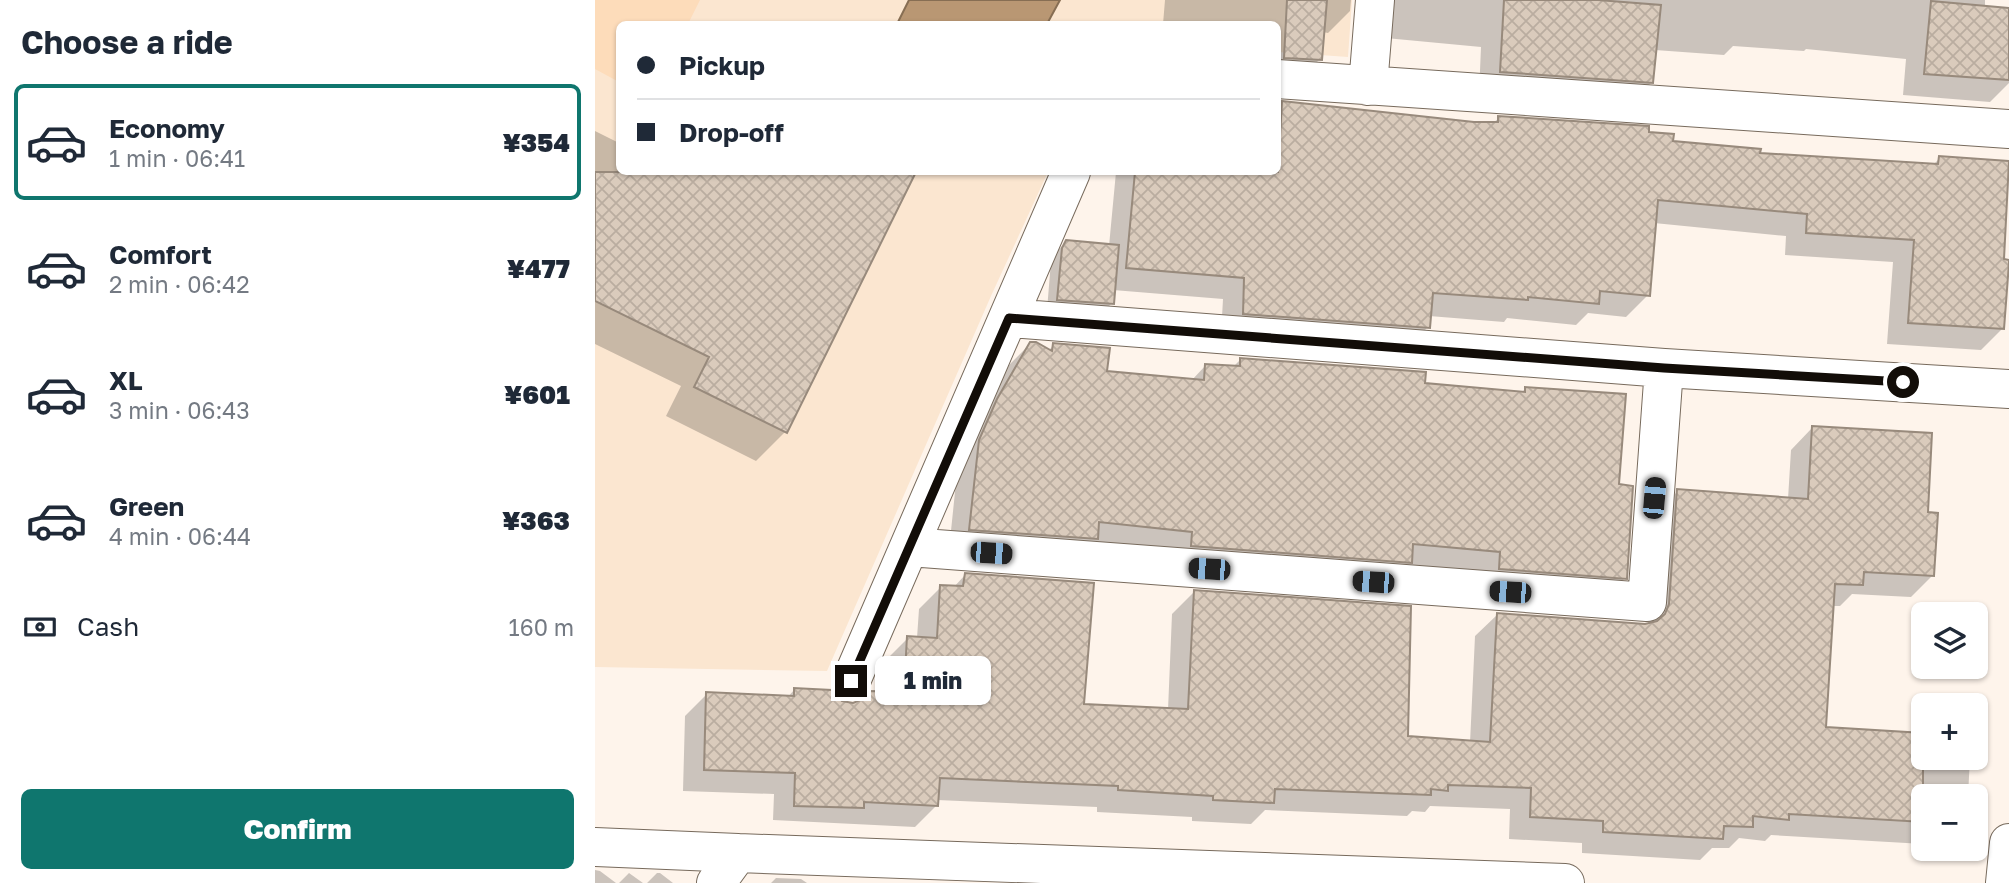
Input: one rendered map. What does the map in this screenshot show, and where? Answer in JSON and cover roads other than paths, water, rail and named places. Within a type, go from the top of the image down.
[{"type":"street","points":[[1368,86],[1374,0]]},
{"type":"street","points":[[1281,79],[2009,130]]},
{"type":"street","points":[[851,681],[1070,175]]},
{"type":"street","points":[[1009,318],[1664,368],[2009,389]]},
{"type":"street","points":[[909,547],[1647,602],[1664,368]]},
{"type":"street","points":[[2005,883],[2009,843]]},
{"type":"street","points":[[595,847],[1201,876],[1565,883]]},
{"type":"street","points":[[716,883],[738,853]]}]
